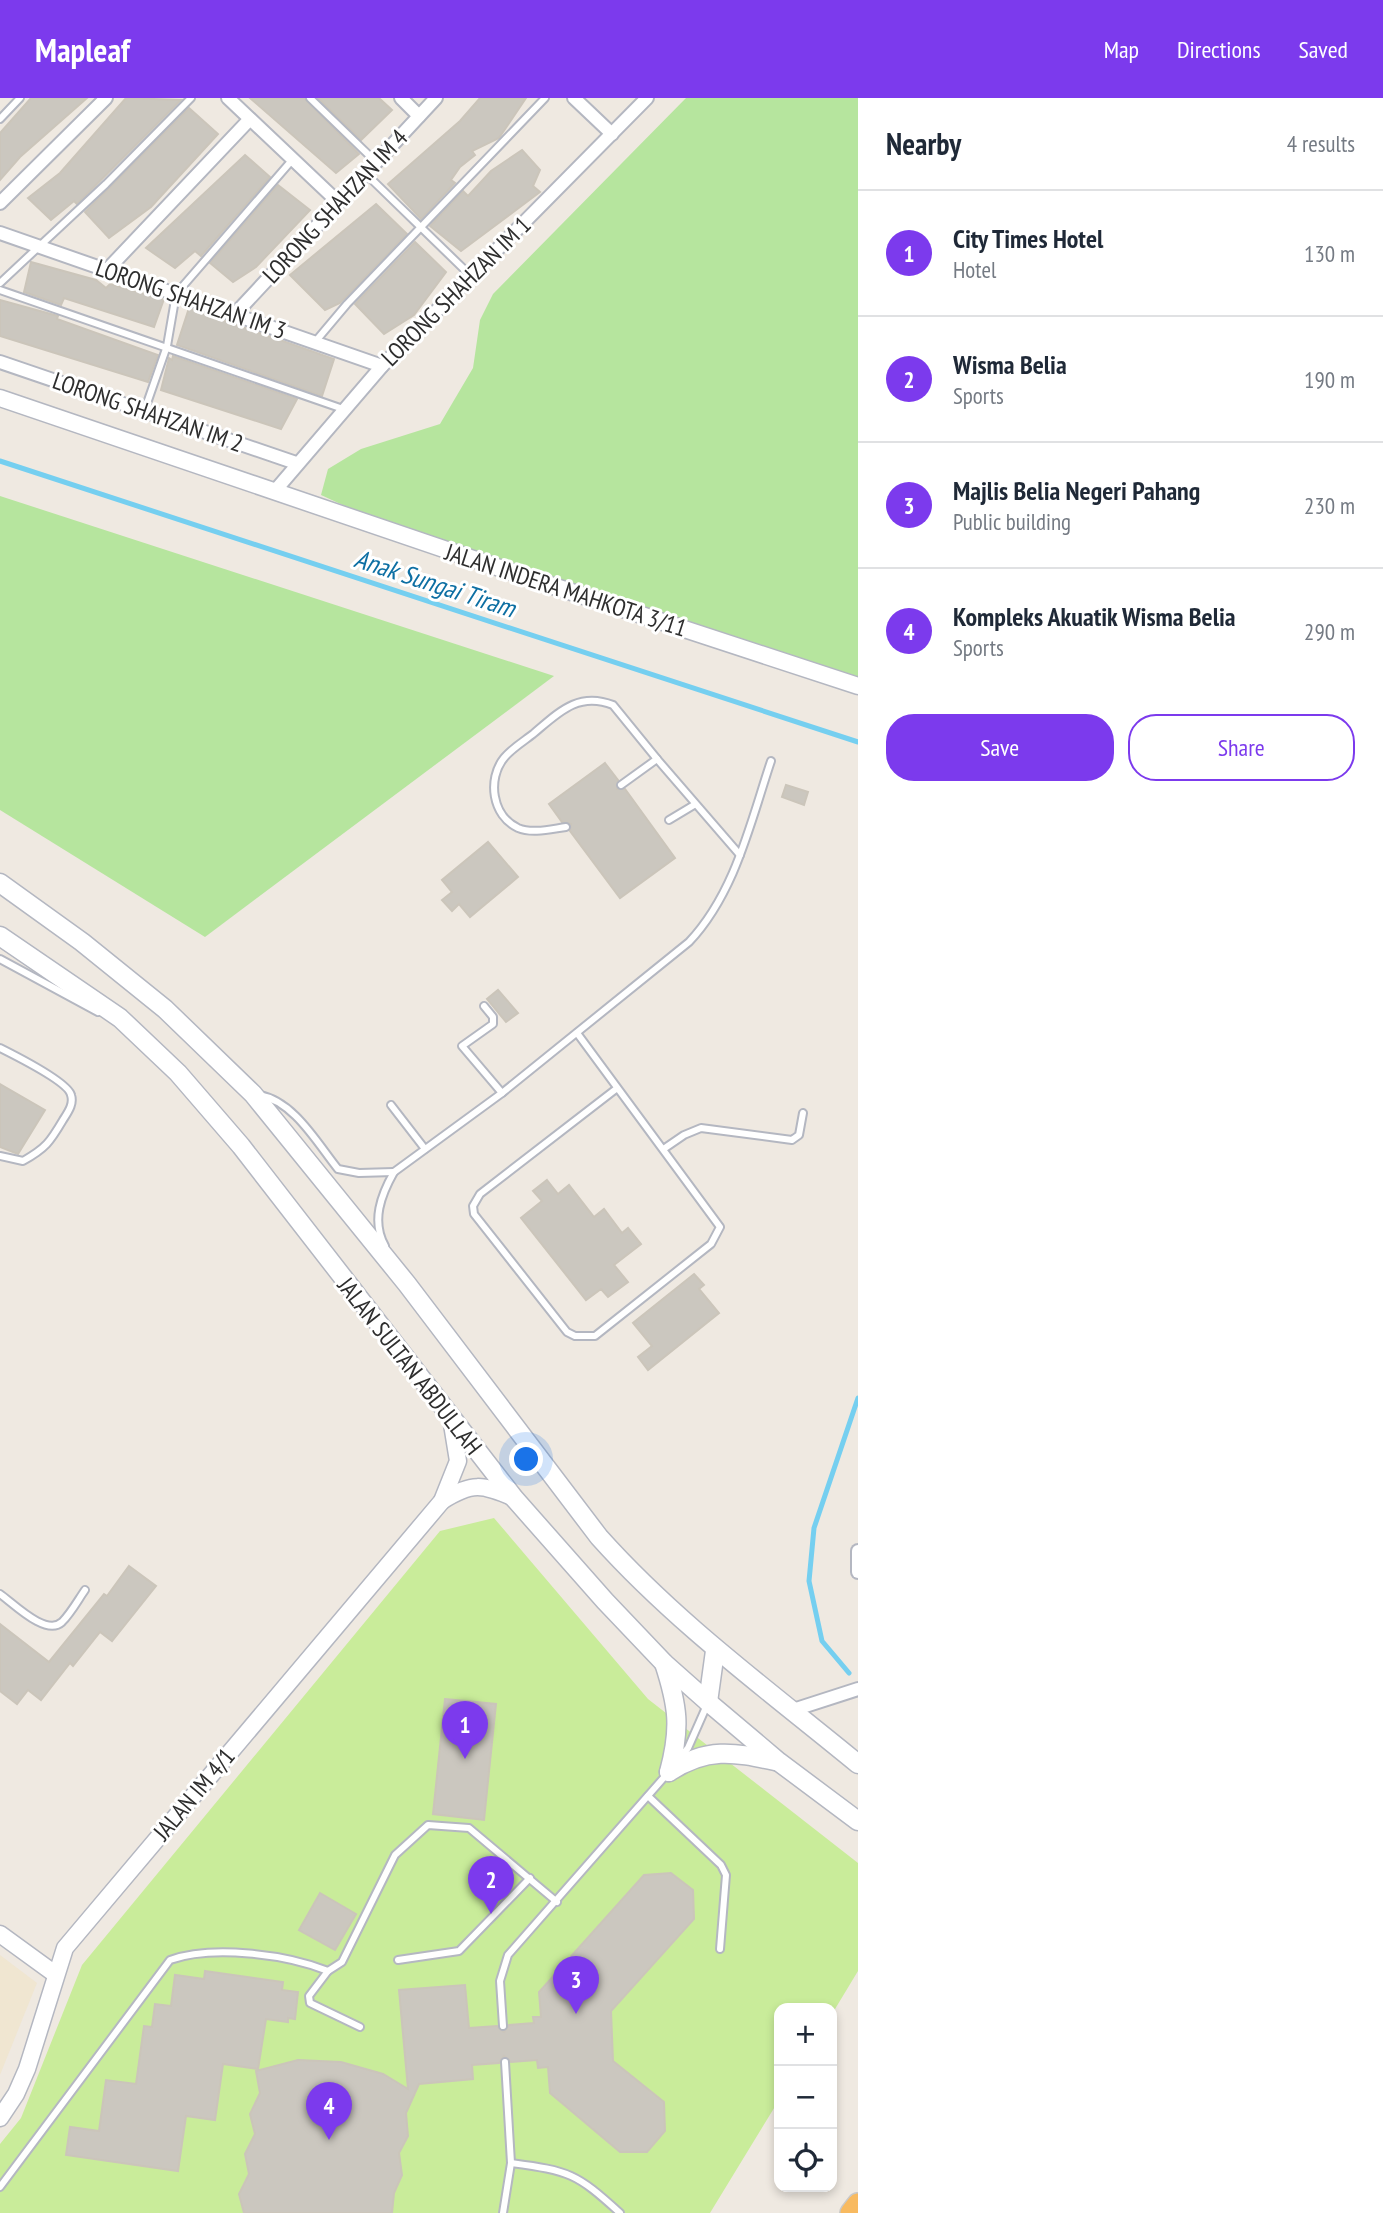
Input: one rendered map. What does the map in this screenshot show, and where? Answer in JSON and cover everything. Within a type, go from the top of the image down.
[{"type":"highway","points":[[851,2213],[858,2204]]},
{"type":"main road","name":"JALAN SULTAN ABDULLAH","points":[[0,883],[82,942],[165,1009],[253,1094],[407,1284],[599,1537],[658,1600],[715,1651],[858,1764]]},
{"type":"main road","name":"JALAN SULTAN ABDULLAH","points":[[0,936],[120,1018],[178,1073],[232,1135],[514,1498],[664,1663],[779,1762],[858,1821]]},
{"type":"main road","points":[[708,1702],[715,1651]]},
{"type":"main road","points":[[664,1663],[677,1703],[678,1738],[669,1772]]},
{"type":"main road","points":[[669,1772],[701,1755],[741,1754],[779,1762]]},
{"type":"street","points":[[0,203],[106,98]]},
{"type":"street","points":[[228,98],[338,202]]},
{"type":"street","points":[[401,98],[419,116]]},
{"type":"street","name":"LORONG SHAHZAN IM 4","points":[[235,314],[436,98]]},
{"type":"street","points":[[574,98],[612,134]]},
{"type":"street","name":"LORONG SHAHZAN IM 1","points":[[274,492],[296,463],[382,366],[647,98]]},
{"type":"street","points":[[107,270],[250,119]]},
{"type":"street","name":"LORONG SHAHZAN IM 3","points":[[0,233],[382,366]]},
{"type":"street","name":"LORONG SHAHZAN IM 2","points":[[0,362],[145,409],[296,463]]},
{"type":"street","name":"JALAN INDERA MAHKOTA 3/11","points":[[0,398],[858,686]]},
{"type":"street","name":"JALAN IM 4/1","points":[[0,2118],[16,2094],[27,2068],[65,1948],[442,1501],[458,1461],[451,1418]]},
{"type":"street","name":"JALAN IM 4/1","points":[[442,1501],[471,1486],[494,1489],[514,1498]]},
{"type":"street","points":[[858,1551],[858,1572]]},
{"type":"street","points":[[793,1710],[858,1689]]},
{"type":"street","points":[[0,1934],[55,1974]]},
{"type":"lane","points":[[0,118],[20,98]]},
{"type":"lane","points":[[0,283],[191,98]]},
{"type":"lane","points":[[310,98],[375,161]]},
{"type":"lane","points":[[315,342],[347,304],[545,98]]},
{"type":"lane","points":[[145,409],[167,346],[176,294],[293,159]]},
{"type":"lane","points":[[365,173],[471,276]]},
{"type":"lane","points":[[0,290],[343,409]]},
{"type":"lane","points":[[566,827],[539,831],[518,828],[505,817],[495,801],[494,786],[504,758],[567,705],[584,699],[613,705],[694,805],[740,855]]},
{"type":"lane","points":[[621,785],[657,760]]},
{"type":"lane","points":[[407,1284],[382,1241],[377,1218],[382,1194],[394,1172],[502,1093],[689,942],[704,926],[718,906],[740,855],[771,761]]},
{"type":"lane","points":[[669,820],[694,805]]},
{"type":"lane","points":[[0,959],[72,1000],[120,1018]]},
{"type":"lane","points":[[484,1006],[493,1017],[493,1024],[462,1046],[502,1093]]},
{"type":"lane","points":[[577,1033],[616,1089],[665,1148],[717,1219],[720,1227],[711,1244],[594,1336],[575,1336],[567,1332],[482,1225],[474,1214],[473,1206],[480,1194],[616,1089]]},
{"type":"lane","points":[[0,1048],[55,1079],[70,1091],[72,1097],[71,1105],[47,1147],[23,1161],[0,1156]]},
{"type":"lane","points":[[253,1094],[273,1097],[285,1105],[338,1170],[359,1173],[394,1172]]},
{"type":"lane","points":[[391,1105],[425,1149]]},
{"type":"lane","points":[[665,1148],[691,1131],[701,1129],[792,1140],[799,1135],[803,1113]]},
{"type":"lane","points":[[0,1594],[41,1623],[52,1627],[60,1624],[85,1590]]},
{"type":"lane","points":[[503,2026],[500,1981],[508,1955],[557,1902],[688,1748],[708,1702]]},
{"type":"lane","points":[[648,1796],[721,1865],[726,1875],[720,1949]]},
{"type":"lane","points":[[360,2027],[310,2003],[309,1996],[328,1972],[342,1962],[395,1854],[428,1825],[469,1828],[557,1902]]},
{"type":"lane","points":[[398,1960],[459,1951],[530,1878]]},
{"type":"lane","points":[[0,2187],[170,1960],[208,1952],[303,1962],[328,1972]]},
{"type":"lane","points":[[503,2213],[511,2164],[505,2062]]},
{"type":"lane","points":[[511,2164],[570,2174],[581,2179],[620,2213]]},
{"type":"shaded area","points":[[0,1955],[37,1983],[0,2075]]},
{"type":"green space","points":[[686,98],[858,98],[858,686],[412,537],[321,495],[328,469],[361,449],[440,424],[473,368],[480,320],[493,294]]},
{"type":"green space","points":[[0,496],[554,676],[205,937],[0,810]]},
{"type":"green space","points":[[494,1518],[648,1699],[858,1863],[858,1971],[837,2006],[837,2003],[774,2003],[774,2108],[710,2213],[0,2213],[0,2144],[21,2118],[82,1965],[440,1531]]},
{"type":"building","points":[[31,98],[87,98],[20,157],[0,180],[0,133]]},
{"type":"building","points":[[126,98],[181,100],[77,204],[74,201],[51,220],[28,198],[60,173]]},
{"type":"building","points":[[250,98],[304,98],[359,154],[336,173]]},
{"type":"building","points":[[318,98],[379,98],[392,110],[361,140]]},
{"type":"building","points":[[480,98],[526,98],[499,138],[472,151],[475,155],[460,167],[451,180],[455,183],[421,219],[388,184],[460,121]]},
{"type":"building","points":[[189,108],[218,134],[151,207],[109,238],[85,212]]},
{"type":"building","points":[[522,150],[540,170],[533,186],[540,192],[461,251],[430,226],[463,191],[468,196],[491,171]]},
{"type":"building","points":[[245,155],[270,177],[201,256],[195,251],[175,268],[146,248]]},
{"type":"building","points":[[278,185],[310,210],[256,267],[233,282],[210,263]]},
{"type":"building","points":[[376,204],[407,234],[340,303],[325,310],[290,275]]},
{"type":"building","points":[[415,242],[446,272],[414,315],[384,334],[355,304]]},
{"type":"building","points":[[31,262],[96,280],[106,288],[110,284],[164,299],[154,327],[64,298],[61,305],[24,292]]},
{"type":"building","points":[[0,300],[58,316],[57,319],[158,355],[148,382],[0,336]]},
{"type":"building","points":[[189,308],[334,359],[322,396],[177,345]]},
{"type":"building","points":[[173,356],[297,399],[281,429],[161,390],[169,358],[172,360]]},
{"type":"building","points":[[605,763],[618,780],[617,789],[625,789],[675,858],[620,898],[570,831],[571,824],[562,822],[549,804]]},
{"type":"building","points":[[786,785],[808,792],[804,805],[782,797]]},
{"type":"building","points":[[488,842],[518,877],[470,917],[459,904],[452,911],[442,900],[452,892],[442,880]]},
{"type":"building","points":[[498,990],[518,1013],[506,1022],[487,999]]},
{"type":"building","points":[[0,1084],[45,1110],[18,1154],[0,1147]]},
{"type":"building","points":[[547,1180],[558,1194],[569,1185],[594,1217],[604,1209],[622,1233],[628,1228],[641,1244],[614,1265],[628,1282],[608,1297],[601,1289],[586,1300],[521,1218],[542,1201],[533,1191]]},
{"type":"building","points":[[694,1274],[704,1285],[699,1289],[719,1313],[648,1370],[638,1357],[652,1346],[633,1323]]},
{"type":"building","points":[[129,1566],[156,1586],[112,1641],[100,1632],[73,1666],[70,1663],[41,1700],[28,1690],[17,1704],[0,1691],[0,1624],[49,1662],[104,1594],[107,1596]]},
{"type":"building","points":[[445,1699],[496,1704],[484,1820],[433,1814]]},
{"type":"building","points":[[671,1873],[693,1890],[694,1919],[611,2011],[613,2061],[664,2102],[665,2131],[647,2152],[620,2152],[550,2093],[548,2067],[538,2068],[537,2060],[511,2062],[504,2056],[499,2063],[472,2065],[473,2079],[419,2084],[406,2113],[408,2136],[399,2153],[402,2175],[394,2193],[392,2213],[244,2213],[239,2194],[249,2174],[245,2154],[255,2134],[250,2114],[260,2093],[256,2071],[298,2060],[341,2062],[383,2074],[408,2089],[399,1990],[465,1985],[469,2028],[497,2026],[504,2032],[509,2025],[534,2023],[533,2017],[541,2017],[539,1992],[644,1875]]},
{"type":"building","points":[[320,1893],[356,1914],[335,1950],[299,1930]]},
{"type":"building","points":[[205,1971],[283,1982],[282,1990],[298,1992],[295,2019],[288,2018],[288,2022],[266,2019],[258,2069],[223,2064],[215,2120],[186,2116],[178,2171],[66,2155],[70,2127],[99,2131],[106,2080],[136,2084],[144,2026],[152,2027],[155,2004],[171,2006],[175,1975],[204,1979]]},
{"type":"waterway","name":"Anak Sungai Tiram","points":[[0,461],[858,742]]},
{"type":"waterway","name":"Anak Sungai Tiram","points":[[849,1673],[822,1641],[809,1581],[814,1528],[858,1398]]},
{"type":"place","name":"City Times Hotel","points":[[465,1759]]},
{"type":"place","name":"Wisma Belia","points":[[491,1914]]},
{"type":"place","name":"Majlis Belia Negeri Pahang","points":[[576,2014]]},
{"type":"place","name":"Kompleks Akuatik Wisma Belia","points":[[329,2140]]}]
